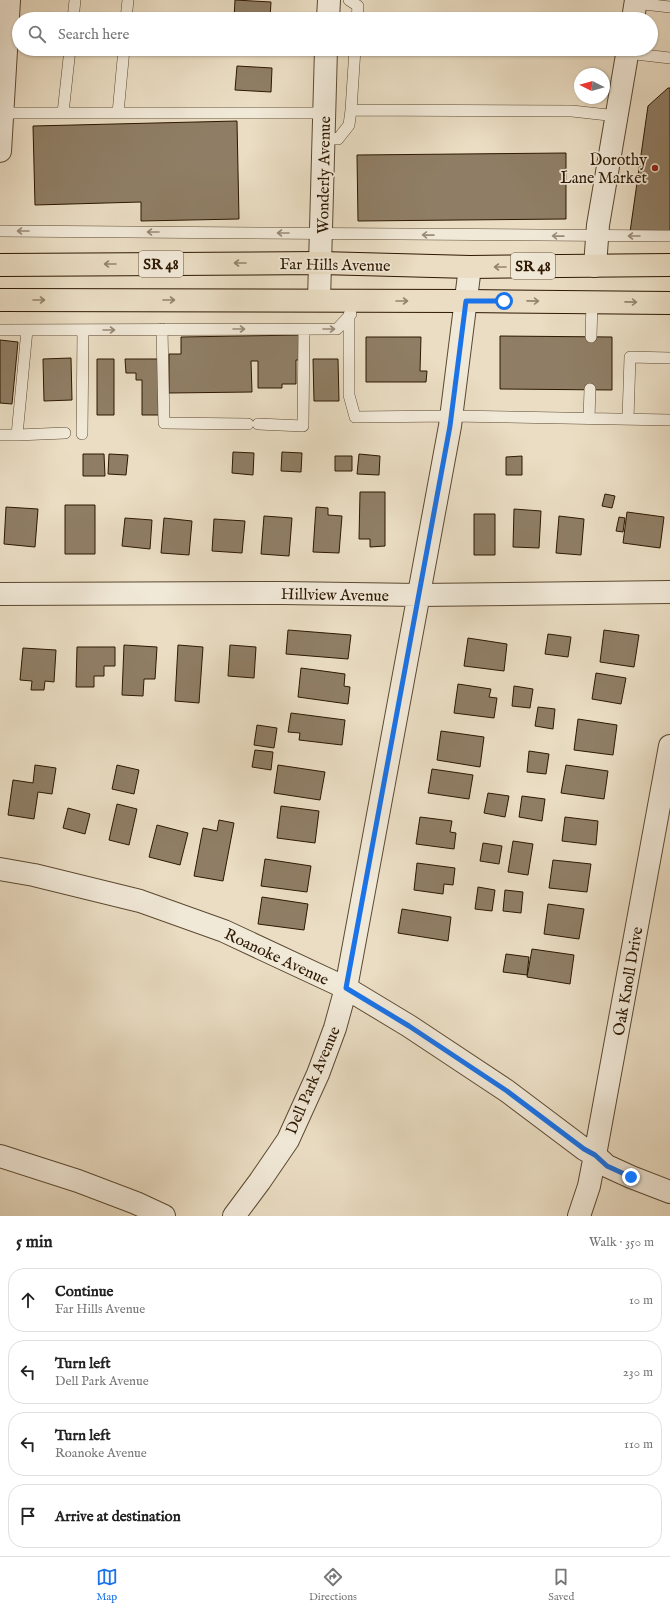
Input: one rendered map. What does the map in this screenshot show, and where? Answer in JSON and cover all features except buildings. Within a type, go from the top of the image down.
[{"type":"main road","name":"Far Hills Avenue","points":[[0,265],[321,263],[470,266],[670,265]]},
{"type":"main road","name":"SR 48","points":[[0,300],[319,300],[356,308],[466,301],[670,303]]},
{"type":"street","points":[[0,151],[4,40],[9,0]]},
{"type":"street","points":[[328,12],[329,0]]},
{"type":"street","name":"Wonderly Avenue","points":[[319,300],[326,56]]},
{"type":"street","points":[[595,266],[597,236],[627,56]]},
{"type":"street","name":"Dell Park Avenue","points":[[234,1216],[288,1140],[318,1074],[335,1028],[346,988],[452,416],[470,266]]},
{"type":"street","name":"Hillview Avenue","points":[[0,594],[284,593],[419,595],[670,592]]},
{"type":"street","name":"Oak Knoll Drive","points":[[579,1216],[589,1186],[670,746]]},
{"type":"street","name":"Roanoke Avenue","points":[[0,869],[34,875],[140,901],[224,931],[346,988],[422,1034],[507,1091],[584,1149],[595,1155],[607,1166],[670,1192]]},
{"type":"street","points":[[0,1156],[78,1181],[136,1203],[164,1216]]},
{"type":"lane","points":[[74,12],[75,0]]},
{"type":"lane","points":[[127,12],[128,0]]},
{"type":"lane","points":[[349,0],[358,6],[358,12]]},
{"type":"lane","points":[[635,7],[670,7]]},
{"type":"lane","points":[[63,113],[69,56]]},
{"type":"lane","points":[[118,113],[123,56]]},
{"type":"lane","points":[[324,138],[338,139],[350,125],[355,56]]},
{"type":"lane","points":[[658,56],[670,58]]},
{"type":"lane","points":[[351,110],[572,111],[617,116]]},
{"type":"lane","points":[[1,113],[325,113]]},
{"type":"lane","points":[[0,231],[670,236]]},
{"type":"lane","points":[[591,337],[592,302]]},
{"type":"lane","points":[[0,330],[337,329],[356,308]]},
{"type":"lane","points":[[356,308],[349,395],[355,418],[452,416],[670,420]]},
{"type":"lane","points":[[162,329],[164,422],[303,426],[304,329]]},
{"type":"lane","points":[[17,435],[27,330]]},
{"type":"lane","points":[[82,434],[83,330]]},
{"type":"lane","points":[[628,419],[630,357],[670,358]]},
{"type":"lane","points":[[589,418],[590,389]]},
{"type":"lane","points":[[0,435],[65,433]]},
{"type":"place","name":"Dorothy Lane Market","points":[[655,168]]},
{"type":"route","points":[[504,301],[466,301],[450,426],[346,988],[409,1026],[507,1091],[584,1149],[595,1155],[607,1166],[631,1177]]}]
